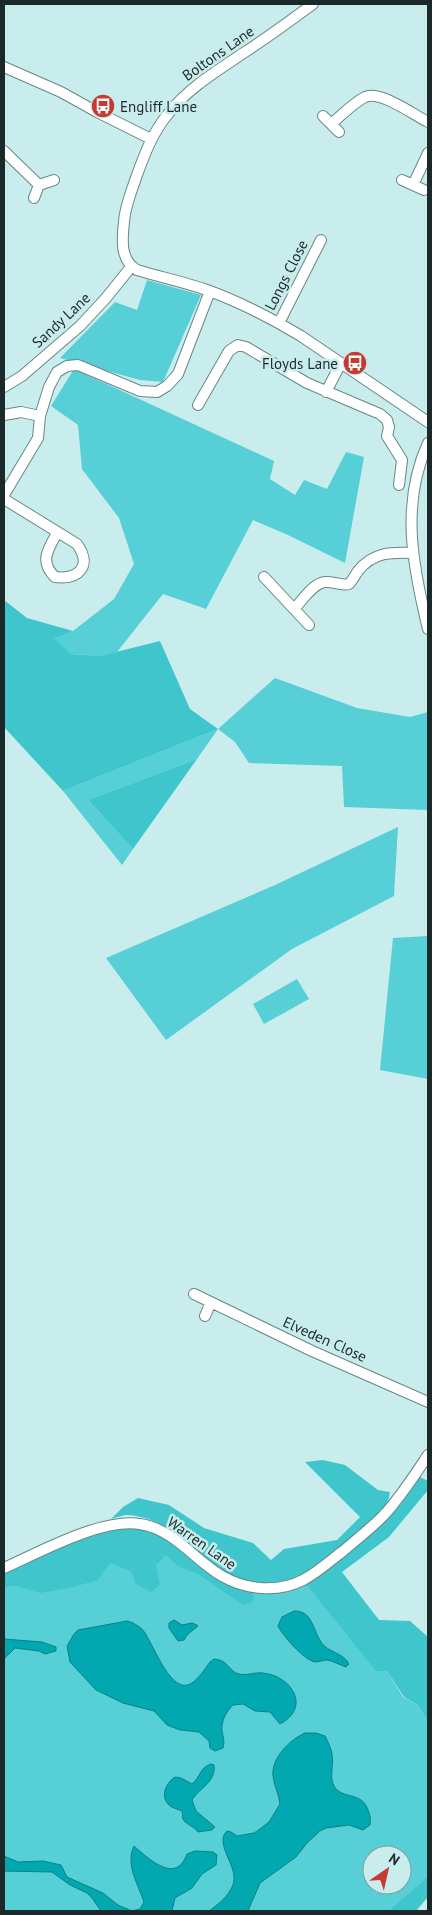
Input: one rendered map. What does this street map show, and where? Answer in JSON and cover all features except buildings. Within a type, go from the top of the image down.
[{"type":"street","name":"Boltons Lane","points":[[131,267],[125,258],[123,248],[124,218],[137,175],[152,139],[169,112],[188,92],[205,79],[281,28],[312,4]]},
{"type":"street","points":[[4,66],[61,92],[96,112],[152,139]]},
{"type":"street","points":[[331,124],[357,102],[370,96],[385,99],[428,122]]},
{"type":"street","points":[[323,116],[339,132]]},
{"type":"street","points":[[4,151],[39,185]]},
{"type":"street","points":[[413,185],[428,153]]},
{"type":"street","points":[[39,185],[54,180]]},
{"type":"street","points":[[402,180],[424,190]]},
{"type":"street","points":[[34,198],[39,185]]},
{"type":"street","name":"Longs Close","points":[[279,323],[321,240]]},
{"type":"street","points":[[131,267],[210,291],[279,323],[428,422]]},
{"type":"street","name":"Sandy Lane","points":[[4,387],[22,376],[80,326],[131,267]]},
{"type":"street","points":[[57,534],[48,548],[46,562],[49,571],[55,577],[72,577],[80,571],[84,561],[83,554],[77,544],[57,534],[4,497],[38,438],[40,416],[50,387],[58,372],[67,366],[78,365],[140,390],[157,392],[168,386],[178,374],[210,291]]},
{"type":"street","points":[[198,405],[229,351],[238,344],[246,347],[307,383],[380,414],[387,420],[389,427],[387,436],[402,460],[398,484]]},
{"type":"street","points":[[326,392],[341,363]]},
{"type":"street","points":[[4,415],[21,412],[40,416]]},
{"type":"street","points":[[428,443],[412,501],[410,529],[428,629]]},
{"type":"street","points":[[294,609],[318,584],[326,582],[338,585],[349,584],[358,570],[377,555],[384,553],[413,553]]},
{"type":"street","points":[[264,577],[309,625]]},
{"type":"street","name":"Elveden Close","points":[[194,1294],[312,1351],[428,1402]]},
{"type":"street","points":[[205,1316],[211,1302]]},
{"type":"street","name":"Warren Lane","points":[[4,1568],[102,1527],[131,1523],[150,1526],[167,1534],[220,1575],[233,1582],[264,1588],[289,1586],[303,1580],[324,1566],[371,1528],[393,1504],[428,1455]]},
{"type":"shaded area","points":[[147,280],[201,295],[163,382],[140,380],[60,358],[115,302],[137,310]]},
{"type":"shaded area","points":[[74,369],[274,461],[270,479],[295,495],[304,480],[327,489],[346,452],[364,457],[345,563],[253,520],[206,609],[163,594],[117,652],[100,656],[71,654],[52,637],[60,637],[73,631],[114,599],[134,564],[119,518],[82,469],[78,425],[51,406]]},
{"type":"shaded area","points":[[4,600],[27,618],[73,631],[60,637],[53,637],[71,654],[100,656],[160,641],[190,709],[218,729],[63,791],[4,727]]},
{"type":"shaded area","points":[[275,678],[357,708],[410,717],[428,712],[428,810],[344,807],[342,766],[249,763],[235,742],[218,729]]},
{"type":"shaded area","points":[[218,729],[197,759],[88,800],[133,849],[122,865],[63,791]]},
{"type":"shaded area","points":[[197,759],[133,849],[88,800]]},
{"type":"shaded area","points":[[398,827],[394,896],[292,949],[166,1040],[106,958],[275,885]]},
{"type":"shaded area","points":[[428,936],[428,1079],[380,1070],[393,938]]},
{"type":"shaded area","points":[[297,979],[309,999],[264,1024],[253,1004]]},
{"type":"shaded area","points":[[323,1460],[345,1465],[378,1490],[390,1492],[388,1500],[385,1507],[374,1520],[330,1556],[307,1572],[287,1580],[264,1584],[247,1582],[232,1577],[166,1527],[138,1516],[125,1515],[111,1519],[123,1507],[138,1498],[169,1505],[204,1528],[253,1543],[271,1560],[284,1549],[337,1540],[360,1517],[305,1462]]},
{"type":"shaded area","points":[[420,1477],[428,1481],[428,1490],[389,1537],[342,1572],[379,1620],[410,1621],[428,1637],[428,1722],[418,1705],[404,1697],[387,1671],[376,1671],[306,1584],[317,1577],[390,1513]]},
{"type":"shaded area","points":[[125,1527],[237,1588],[268,1592],[278,1591],[298,1586],[317,1577],[387,1671],[403,1697],[418,1705],[428,1722],[428,1876],[412,1890],[412,1845],[362,1845],[362,1895],[406,1895],[388,1911],[4,1911],[4,1572]]},
{"type":"shaded area","points":[[125,1527],[142,1529],[167,1539],[219,1578],[254,1595],[252,1603],[243,1605],[198,1574],[178,1566],[166,1555],[156,1565],[160,1585],[151,1592],[136,1584],[131,1571],[110,1563],[98,1580],[73,1587],[40,1593],[13,1585],[4,1588],[4,1572],[78,1540]]},
{"type":"shaded area","points":[[294,1611],[305,1614],[308,1617],[324,1646],[343,1657],[349,1664],[346,1667],[327,1660],[315,1662],[305,1657],[294,1647],[278,1626],[282,1617]]},
{"type":"shaded area","points":[[174,1620],[182,1625],[192,1623],[198,1626],[184,1640],[178,1641],[169,1628],[169,1623]]},
{"type":"shaded area","points":[[127,1621],[141,1628],[162,1665],[176,1682],[184,1685],[192,1683],[210,1662],[214,1659],[219,1660],[239,1674],[262,1673],[282,1679],[294,1693],[295,1709],[290,1717],[280,1724],[270,1712],[255,1711],[243,1704],[233,1705],[226,1714],[222,1724],[223,1748],[215,1751],[210,1748],[209,1741],[199,1732],[180,1730],[167,1725],[154,1711],[123,1703],[96,1690],[70,1662],[67,1646],[78,1630]]},
{"type":"shaded area","points":[[4,1639],[42,1642],[56,1647],[56,1651],[45,1654],[39,1651],[15,1648],[4,1659]]},
{"type":"shaded area","points":[[305,1733],[316,1733],[325,1736],[332,1754],[332,1779],[334,1786],[342,1793],[357,1798],[365,1804],[370,1815],[370,1825],[363,1830],[349,1825],[326,1828],[320,1831],[296,1857],[260,1883],[248,1911],[209,1911],[226,1897],[234,1882],[233,1871],[224,1847],[224,1836],[227,1831],[237,1836],[254,1833],[269,1822],[280,1804],[273,1776],[275,1763],[287,1745]]},
{"type":"shaded area","points":[[211,1764],[214,1765],[214,1771],[210,1781],[192,1800],[196,1811],[215,1827],[212,1830],[198,1832],[184,1821],[182,1811],[168,1804],[165,1797],[165,1789],[175,1777],[192,1784],[202,1770]]},
{"type":"shaded area","points":[[134,1846],[154,1862],[169,1869],[176,1868],[182,1863],[187,1854],[195,1851],[213,1852],[217,1855],[216,1865],[202,1874],[192,1888],[175,1898],[172,1911],[132,1911],[140,1909],[144,1902],[132,1867],[131,1860]]},
{"type":"shaded area","points":[[4,1856],[18,1862],[43,1861],[61,1865],[67,1877],[103,1893],[118,1905],[132,1911],[101,1911],[87,1893],[70,1885],[52,1872],[4,1871]]},
{"type":"shaded area","points":[[428,1876],[428,1897],[416,1911],[388,1911],[406,1895],[412,1895],[412,1890]]},
{"type":"place","name":"Engliff Lane","points":[[103,106]]},
{"type":"place","name":"Floyds Lane","points":[[355,363]]}]
